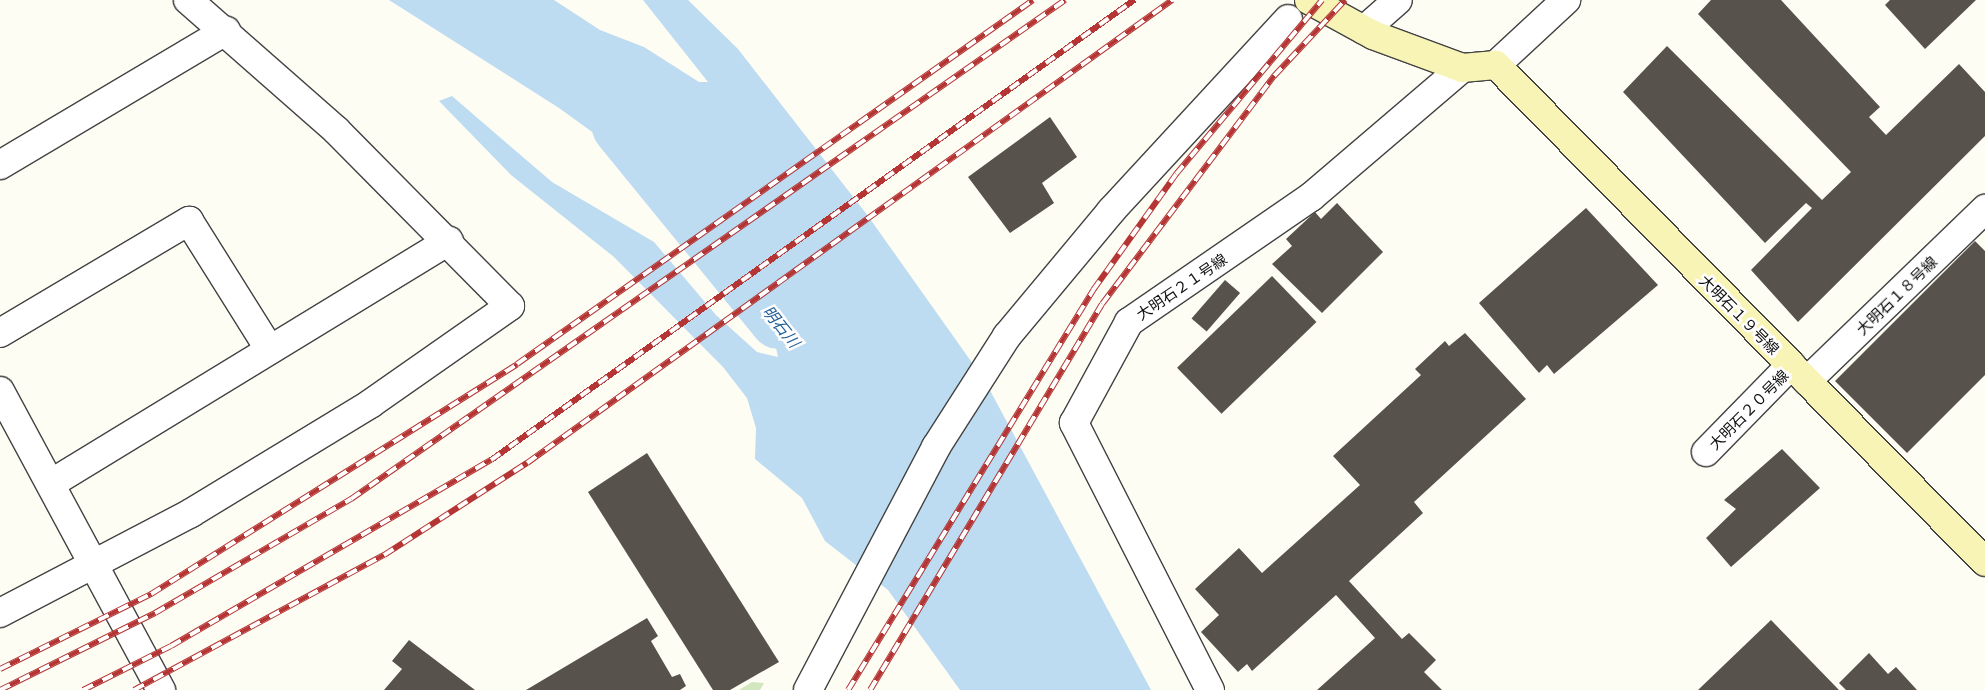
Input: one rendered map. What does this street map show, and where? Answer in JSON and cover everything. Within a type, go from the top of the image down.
[{"type":"street","points":[[0,613],[96,565],[370,404],[510,306],[450,241],[226,31],[188,0]]},
{"type":"street","points":[[1309,0],[1364,30],[1462,68],[1496,65],[1566,0]]},
{"type":"street","points":[[1364,30],[1398,0]]},
{"type":"street","points":[[811,686],[936,447],[1006,336],[1111,211],[1288,19]]},
{"type":"street","points":[[0,165],[226,31]]},
{"type":"street","name":"大明石１９号線","points":[[1496,65],[1985,562]]},
{"type":"street","name":"大明石２１号線","points":[[1210,690],[1074,423],[1129,322],[1311,197],[1462,68]]},
{"type":"street","name":"大明石１８号線","points":[[1799,373],[1985,209]]},
{"type":"street","points":[[0,333],[189,222],[270,350]]},
{"type":"street","points":[[52,483],[450,241]]},
{"type":"street","name":"大明石２０号線","points":[[1706,452],[1799,373]]},
{"type":"street","points":[[0,391],[52,483],[161,690]]},
{"type":"green space","points":[[752,682],[764,683],[760,690],[739,690]]},
{"type":"water","points":[[389,0],[554,0],[600,30],[644,47],[699,82],[708,82],[643,0],[688,0],[738,49],[868,216],[985,381],[1151,690],[960,690],[888,590],[825,541],[802,498],[755,459],[756,428],[747,398],[723,367],[614,257],[511,175],[439,101],[452,96],[552,182],[654,242],[716,315],[757,352],[778,357],[769,315],[681,196],[559,108]]},
{"type":"building","points":[[1711,0],[1781,0],[1880,107],[1869,117],[1886,135],[1959,64],[1985,92],[1985,136],[1798,322],[1751,270],[1812,208],[1806,203],[1765,243],[1623,92],[1667,46],[1822,200],[1851,172],[1698,14]]},
{"type":"building","points":[[1890,0],[1976,0],[1925,49],[1885,5]]},
{"type":"building","points":[[1050,117],[1077,157],[1042,183],[1054,203],[1010,233],[968,177]]},
{"type":"building","points":[[1337,203],[1383,252],[1322,313],[1272,264],[1292,246],[1286,239],[1315,212],[1321,219]]},
{"type":"building","points":[[1586,208],[1658,285],[1554,374],[1547,365],[1539,373],[1479,303]]},
{"type":"building","points":[[1975,241],[1985,251],[1985,375],[1907,453],[1835,381]]},
{"type":"building","points":[[1272,276],[1316,322],[1222,414],[1177,368]]},
{"type":"building","points":[[1225,280],[1240,293],[1207,332],[1192,318]]},
{"type":"building","points":[[1465,333],[1526,399],[1414,502],[1423,513],[1349,581],[1402,639],[1409,633],[1436,660],[1424,672],[1442,690],[1317,690],[1375,638],[1336,595],[1252,671],[1247,664],[1238,672],[1201,632],[1219,615],[1195,589],[1239,548],[1262,573],[1360,485],[1333,456],[1421,375],[1415,369],[1445,341],[1449,346]]},
{"type":"building","points":[[1782,449],[1820,488],[1731,567],[1706,538],[1736,509],[1724,500]]},
{"type":"building","points":[[647,453],[779,662],[730,690],[713,690],[588,492]]},
{"type":"building","points":[[647,618],[658,636],[651,641],[672,677],[680,674],[686,686],[680,690],[526,690]]},
{"type":"building","points":[[1771,620],[1839,690],[1698,690]]},
{"type":"building","points":[[409,640],[475,690],[384,690],[402,669],[392,661]]},
{"type":"building","points":[[1869,653],[1888,674],[1896,667],[1917,690],[1846,690],[1839,683]]},
{"type":"waterway","name":"明石川","points":[[620,127],[778,321]]},
{"type":"railway","points":[[0,669],[151,594],[517,364],[1033,0]]},
{"type":"railway","points":[[0,690],[155,613],[351,499],[1065,0]]},
{"type":"railway","points":[[83,690],[171,646],[491,460],[1134,0]]},
{"type":"railway","points":[[134,690],[384,555],[527,463],[1172,0]]},
{"type":"railway","points":[[848,690],[1093,290],[1176,174],[1322,0]]},
{"type":"railway","points":[[870,690],[1102,304],[1274,76],[1345,0]]}]
